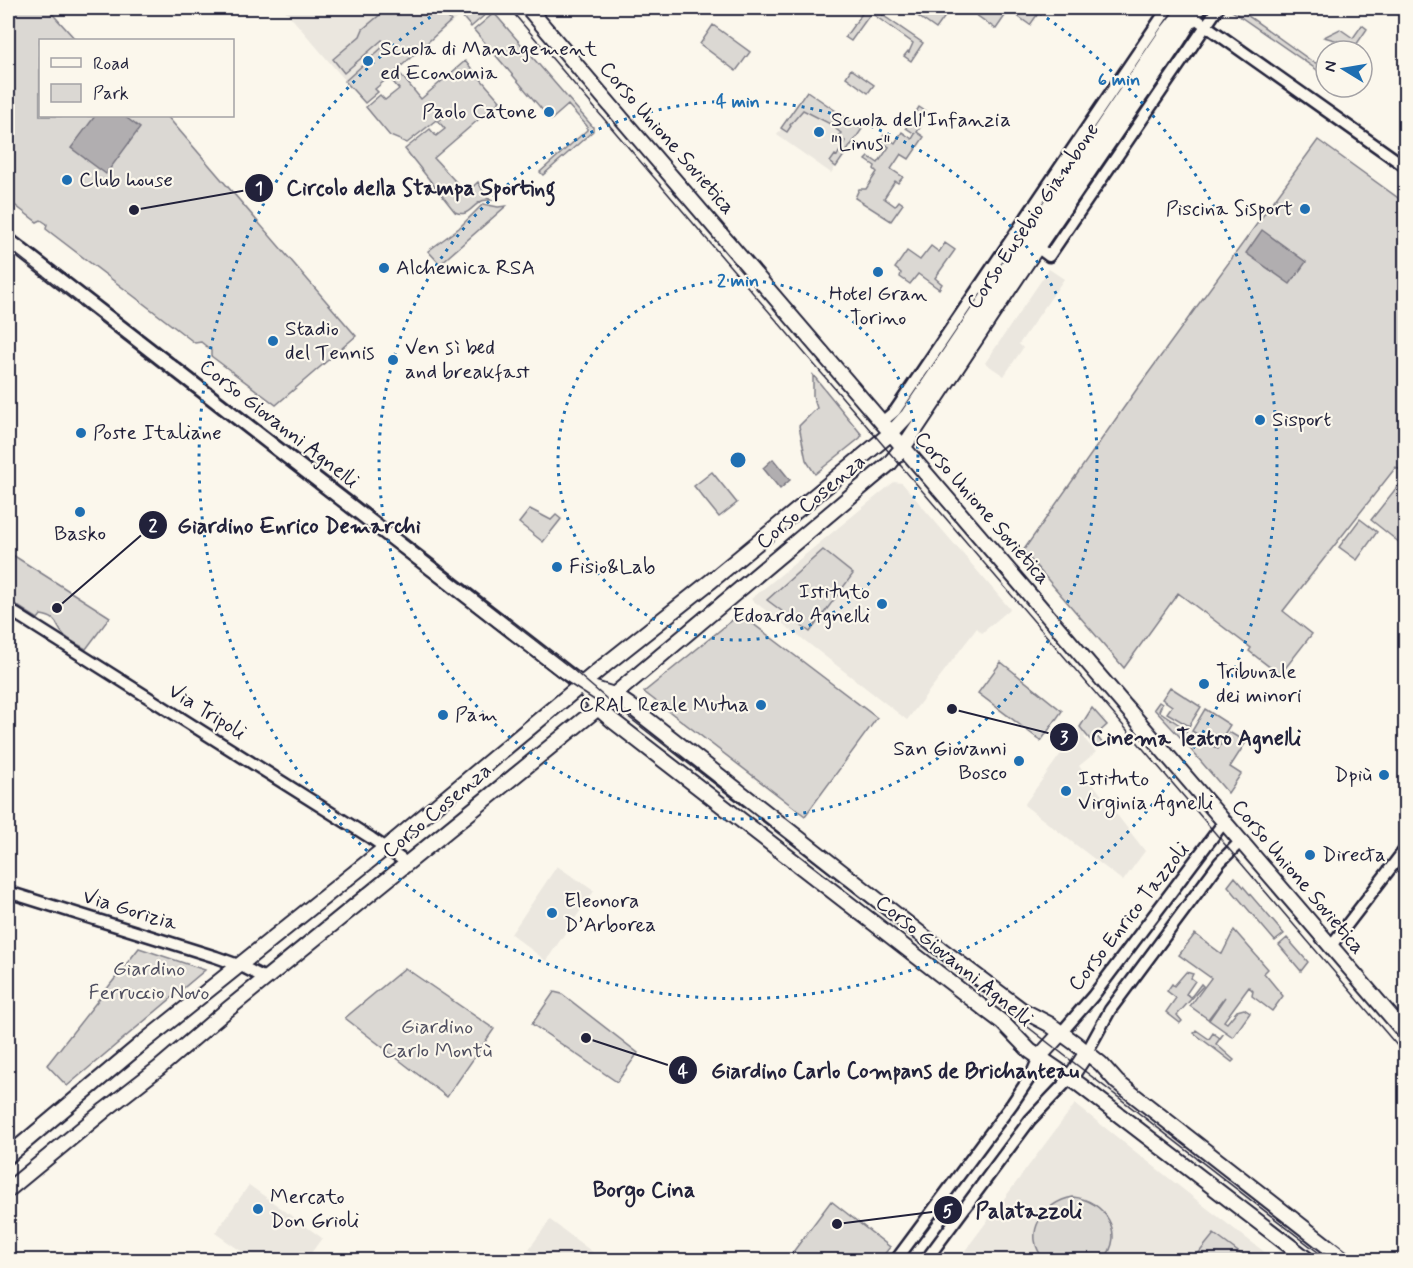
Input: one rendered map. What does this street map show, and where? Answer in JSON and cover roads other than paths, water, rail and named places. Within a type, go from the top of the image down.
[{"type":"main road","name":"Corso Unione Sovietica","points":[[528,8],[621,120],[1406,1034]]},
{"type":"main road","name":"Corso Eusebio Giambone","points":[[890,463],[904,448],[1167,32],[1190,10]]},
{"type":"main road","name":"Corso Giovanni Agnelli","points":[[8,240],[582,685],[598,708],[1002,1022],[1030,1051],[1070,1078],[1308,1260]]},
{"type":"main road","name":"Corso Eusebio Giambone","points":[[886,428],[908,415],[1031,244]]},
{"type":"main road","name":"Corso Cosenza","points":[[8,1156],[140,1045],[386,848],[886,428]]},
{"type":"main road","name":"Corso Cosenza","points":[[8,1190],[614,695],[890,463]]},
{"type":"main road","name":"Corso Giovanni Agnelli","points":[[582,685],[614,695],[703,761],[1022,1010],[1048,1024],[1087,1052]]},
{"type":"main road","points":[[1039,1057],[1061,1033]]},
{"type":"main road","points":[[1070,1078],[1087,1052],[1117,1082],[1345,1260]]},
{"type":"street","name":"Corso Eusebio Giambone","points":[[886,428],[1014,231],[1167,8]]},
{"type":"street","name":"Corso Eusebio Giambone","points":[[1031,244],[1049,256],[1218,8]]},
{"type":"street","points":[[1190,10],[1206,26],[1406,167]]},
{"type":"street","points":[[1014,231],[1031,244]]},
{"type":"street","name":"Via Tripoli","points":[[8,609],[407,863]]},
{"type":"street","name":"Corso Enrico Tazzoli","points":[[1061,1033],[1093,996],[1224,822]]},
{"type":"street","name":"Corso Enrico Tazzoli","points":[[1087,1052],[1116,1002],[1216,868],[1240,842]]},
{"type":"street","points":[[1330,947],[1406,848]]},
{"type":"street","name":"Via Gorizia","points":[[8,892],[241,966],[267,979]]},
{"type":"street","points":[[896,1260],[1012,1104],[1032,1074],[1039,1057]]},
{"type":"street","points":[[926,1260],[1030,1120],[1070,1078]]},
{"type":"tram line","points":[[509,8],[1406,1056]]},
{"type":"tram line","points":[[8,231],[572,669],[622,712],[1328,1260]]},
{"type":"tram line","points":[[8,248],[559,677],[602,705]]},
{"type":"place","name":"Scuola di Management ed Economia","points":[[368,61]]},
{"type":"place","name":"Paolo Catone","points":[[549,112]]},
{"type":"place","name":"Scuola dell'Infanzia \"Linus\"","points":[[819,132]]},
{"type":"place","name":"Club house","points":[[67,180]]},
{"type":"place","name":"Piscina Sisport","points":[[1305,209]]},
{"type":"place","name":"Circolo della Stampa Sporting","points":[[134,210]]},
{"type":"place","name":"Alchemica RSA","points":[[384,268]]},
{"type":"place","name":"Hotel Gran Torino","points":[[878,272]]},
{"type":"place","name":"Stadio del Tennis","points":[[273,341]]},
{"type":"place","name":"Ven sì bed and breakfast","points":[[393,360]]},
{"type":"place","name":"Sisport","points":[[1260,420]]},
{"type":"place","name":"Poste Italiane","points":[[81,433]]},
{"type":"place","name":"Basko","points":[[80,512]]},
{"type":"place","name":"Fisio&Lab","points":[[557,567]]},
{"type":"place","name":"Istituto Edoardo Agnelli","points":[[882,604]]},
{"type":"place","name":"Giardino Enrico Demarchi","points":[[57,608]]},
{"type":"place","name":"Tribunale dei minori","points":[[1204,684]]},
{"type":"place","name":"CRAL Reale Mutua","points":[[761,705]]},
{"type":"place","name":"Cinema Teatro Agnelli","points":[[952,709]]},
{"type":"place","name":"Pam","points":[[443,715]]},
{"type":"place","name":"San Giovanni Bosco","points":[[1019,761]]},
{"type":"place","name":"Dpiù","points":[[1384,775]]},
{"type":"place","name":"Istituto Virginia Agnelli","points":[[1066,791]]},
{"type":"place","name":"Directa","points":[[1310,855]]},
{"type":"place","name":"Eleonora D’Arborea","points":[[552,913]]},
{"type":"place","name":"Giardino Carlo Compans de Brichanteau","points":[[586,1038]]},
{"type":"place","name":"Mercato Don Grioli","points":[[258,1209]]},
{"type":"place","name":"Palatazzoli","points":[[837,1224]]},
{"type":"district","name":"Borgo Cina","points":[[644,1191]]},
{"type":"park label","name":"Giardino Ferruccio Novo","points":[[149,981]]},
{"type":"park label","name":"Giardino Carlo Montù","points":[[437,1039]]}]
